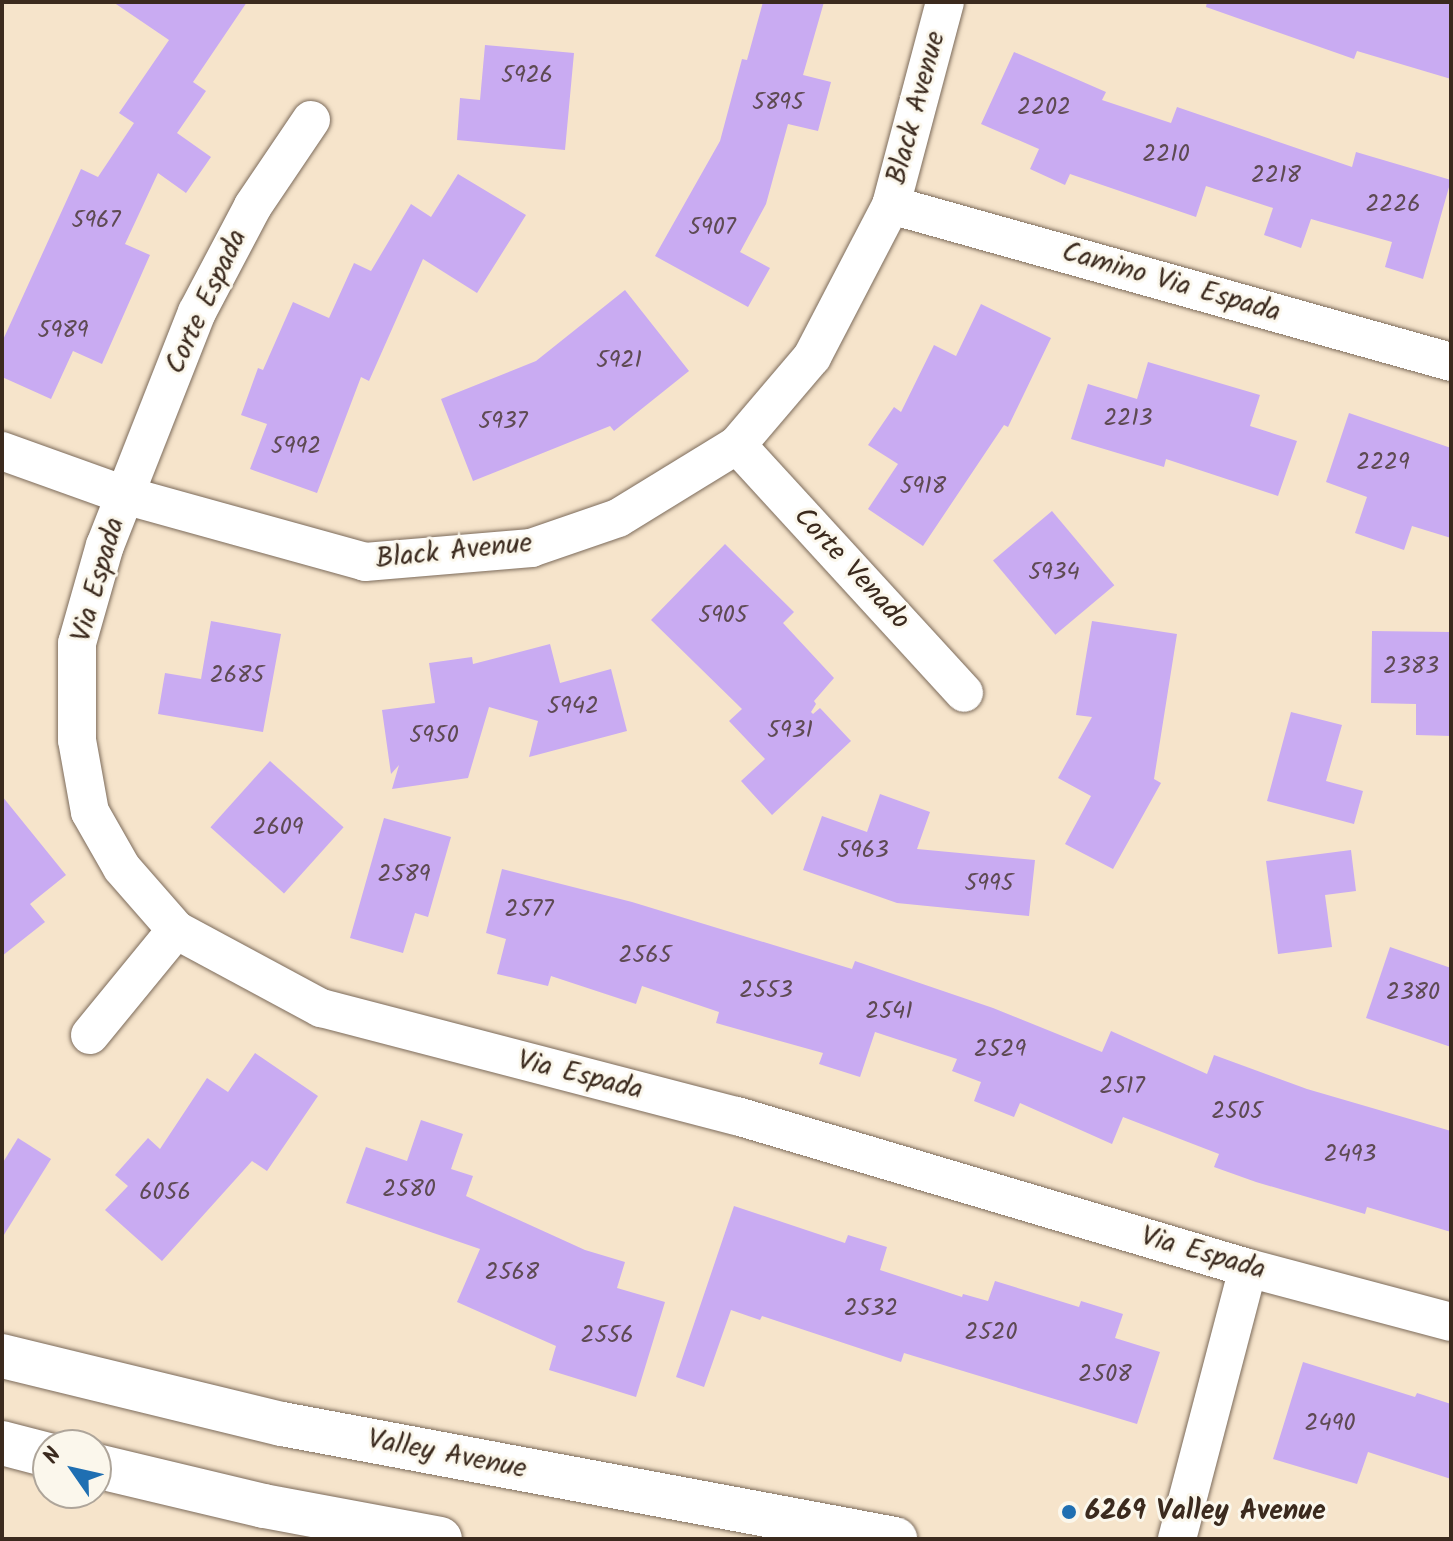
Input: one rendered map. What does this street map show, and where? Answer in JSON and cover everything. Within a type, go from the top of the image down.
[{"type":"main road","name":"Valley Avenue","points":[[2,1356],[282,1424],[895,1539]]},
{"type":"main road","points":[[2,1443],[32,1451]]},
{"type":"main road","points":[[112,1470],[264,1506],[440,1539]]},
{"type":"street","name":"Black Avenue","points":[[2,451],[124,495],[365,562],[531,548],[618,518],[737,445],[812,357],[891,205],[945,2]]},
{"type":"street","name":"Corte Espada","points":[[124,495],[197,312],[253,206],[311,120]]},
{"type":"street","name":"Camino Via Espada","points":[[891,205],[1451,362]]},
{"type":"street","name":"Corte Venado","points":[[737,445],[964,693]]},
{"type":"street","name":"Via Espada","points":[[124,495],[105,545],[77,643],[77,740],[90,812],[122,868],[176,930],[321,1008],[737,1116],[1248,1268],[1451,1322]]},
{"type":"street","points":[[90,1035],[176,930]]},
{"type":"street","points":[[1177,1539],[1248,1268]]},
{"type":"building","points":[[113,2],[247,2],[193,82],[206,91],[177,133],[211,157],[186,193],[158,173],[125,244],[150,255],[102,364],[73,351],[51,399],[2,377],[2,342],[81,169],[98,177],[134,123],[119,113],[169,40]]},
{"type":"building","points":[[763,2],[824,2],[803,75],[831,82],[818,131],[788,124],[766,204],[740,252],[770,268],[748,307],[655,256],[720,141],[742,59],[747,60]]},
{"type":"building","points":[[1207,2],[1451,2],[1451,79],[1357,51],[1354,59],[1206,7]]},
{"type":"building","points":[[485,45],[574,53],[565,150],[457,140],[460,98],[480,100]]},
{"type":"building","points":[[1014,52],[1106,92],[1102,100],[1171,123],[1177,107],[1352,167],[1356,152],[1451,180],[1423,279],[1385,267],[1392,242],[1311,219],[1301,248],[1264,235],[1273,208],[1206,186],[1196,217],[1070,174],[1065,185],[1030,169],[1039,149],[981,124]]},
{"type":"building","points":[[458,174],[526,215],[477,293],[423,259],[369,381],[361,377],[317,493],[250,469],[267,424],[241,415],[258,368],[263,370],[293,302],[329,318],[354,263],[371,271],[411,204],[431,217]]},
{"type":"building","points":[[625,290],[689,371],[614,431],[610,426],[473,481],[441,399],[536,361]]},
{"type":"building","points":[[981,304],[1051,338],[1008,427],[1004,425],[923,546],[868,509],[898,464],[868,445],[894,407],[901,412],[934,345],[956,356]]},
{"type":"building","points":[[1148,362],[1260,395],[1250,426],[1297,441],[1278,496],[1166,459],[1164,467],[1071,439],[1088,384],[1137,399]]},
{"type":"building","points":[[1349,413],[1451,448],[1451,538],[1412,526],[1404,550],[1355,533],[1367,497],[1326,482]]},
{"type":"building","points":[[1052,511],[1114,585],[1055,635],[993,560]]},
{"type":"building","points":[[725,544],[794,612],[783,623],[834,678],[814,701],[816,704],[811,712],[813,714],[820,708],[851,741],[772,815],[741,781],[765,759],[729,721],[742,709],[651,620]]},
{"type":"building","points":[[211,621],[281,634],[263,732],[158,714],[165,673],[201,679]]},
{"type":"building","points":[[1092,621],[1177,634],[1154,779],[1161,783],[1113,869],[1065,844],[1091,796],[1058,778],[1092,717],[1076,715]]},
{"type":"building","points":[[1372,631],[1451,632],[1451,736],[1416,735],[1416,704],[1371,703]]},
{"type":"building","points":[[550,644],[560,683],[611,669],[627,731],[529,757],[538,721],[489,707],[468,778],[392,789],[399,765],[391,774],[382,710],[435,703],[429,663],[472,657],[473,664]]},
{"type":"building","points":[[1291,712],[1342,725],[1326,781],[1363,791],[1354,824],[1267,801]]},
{"type":"building","points":[[270,761],[344,827],[284,893],[210,827]]},
{"type":"building","points":[[880,794],[930,812],[917,849],[1035,860],[1029,916],[897,903],[803,870],[822,816],[867,832]]},
{"type":"building","points":[[2,796],[66,875],[30,904],[45,922],[2,956]]},
{"type":"building","points":[[384,818],[451,837],[428,917],[415,913],[403,953],[350,938]]},
{"type":"building","points":[[1351,850],[1356,891],[1325,895],[1332,947],[1278,954],[1266,861]]},
{"type":"building","points":[[502,869],[632,902],[852,969],[855,961],[993,1008],[1102,1052],[1111,1031],[1207,1074],[1214,1055],[1307,1089],[1451,1131],[1451,1232],[1367,1207],[1365,1214],[1256,1182],[1214,1167],[1219,1154],[1123,1117],[1112,1144],[1020,1103],[1014,1117],[974,1101],[981,1082],[952,1071],[957,1059],[875,1032],[860,1077],[819,1064],[823,1053],[716,1023],[719,1012],[642,986],[636,1004],[551,976],[548,986],[497,974],[506,939],[486,933]]},
{"type":"building","points":[[1390,947],[1451,968],[1451,1047],[1366,1018]]},
{"type":"building","points":[[255,1053],[318,1096],[267,1171],[252,1161],[162,1261],[105,1210],[128,1186],[115,1175],[148,1138],[160,1149],[207,1078],[228,1092]]},
{"type":"building","points":[[421,1120],[463,1134],[451,1169],[473,1176],[466,1196],[585,1250],[625,1262],[617,1288],[665,1302],[636,1397],[549,1370],[556,1346],[457,1302],[480,1249],[346,1203],[366,1147],[407,1161]]},
{"type":"building","points":[[18,1138],[51,1159],[2,1238],[2,1164]]},
{"type":"building","points":[[734,1206],[845,1243],[848,1235],[887,1247],[880,1270],[962,1297],[963,1294],[988,1301],[995,1281],[1079,1307],[1081,1301],[1123,1314],[1115,1338],[1160,1352],[1137,1424],[904,1353],[901,1362],[762,1316],[760,1320],[731,1310],[704,1387],[676,1377]]},
{"type":"building","points":[[1303,1362],[1415,1397],[1417,1393],[1451,1404],[1451,1479],[1368,1452],[1357,1484],[1273,1459]]},
{"type":"place","name":"6269 Valley Avenue","points":[[1069,1512]]}]
